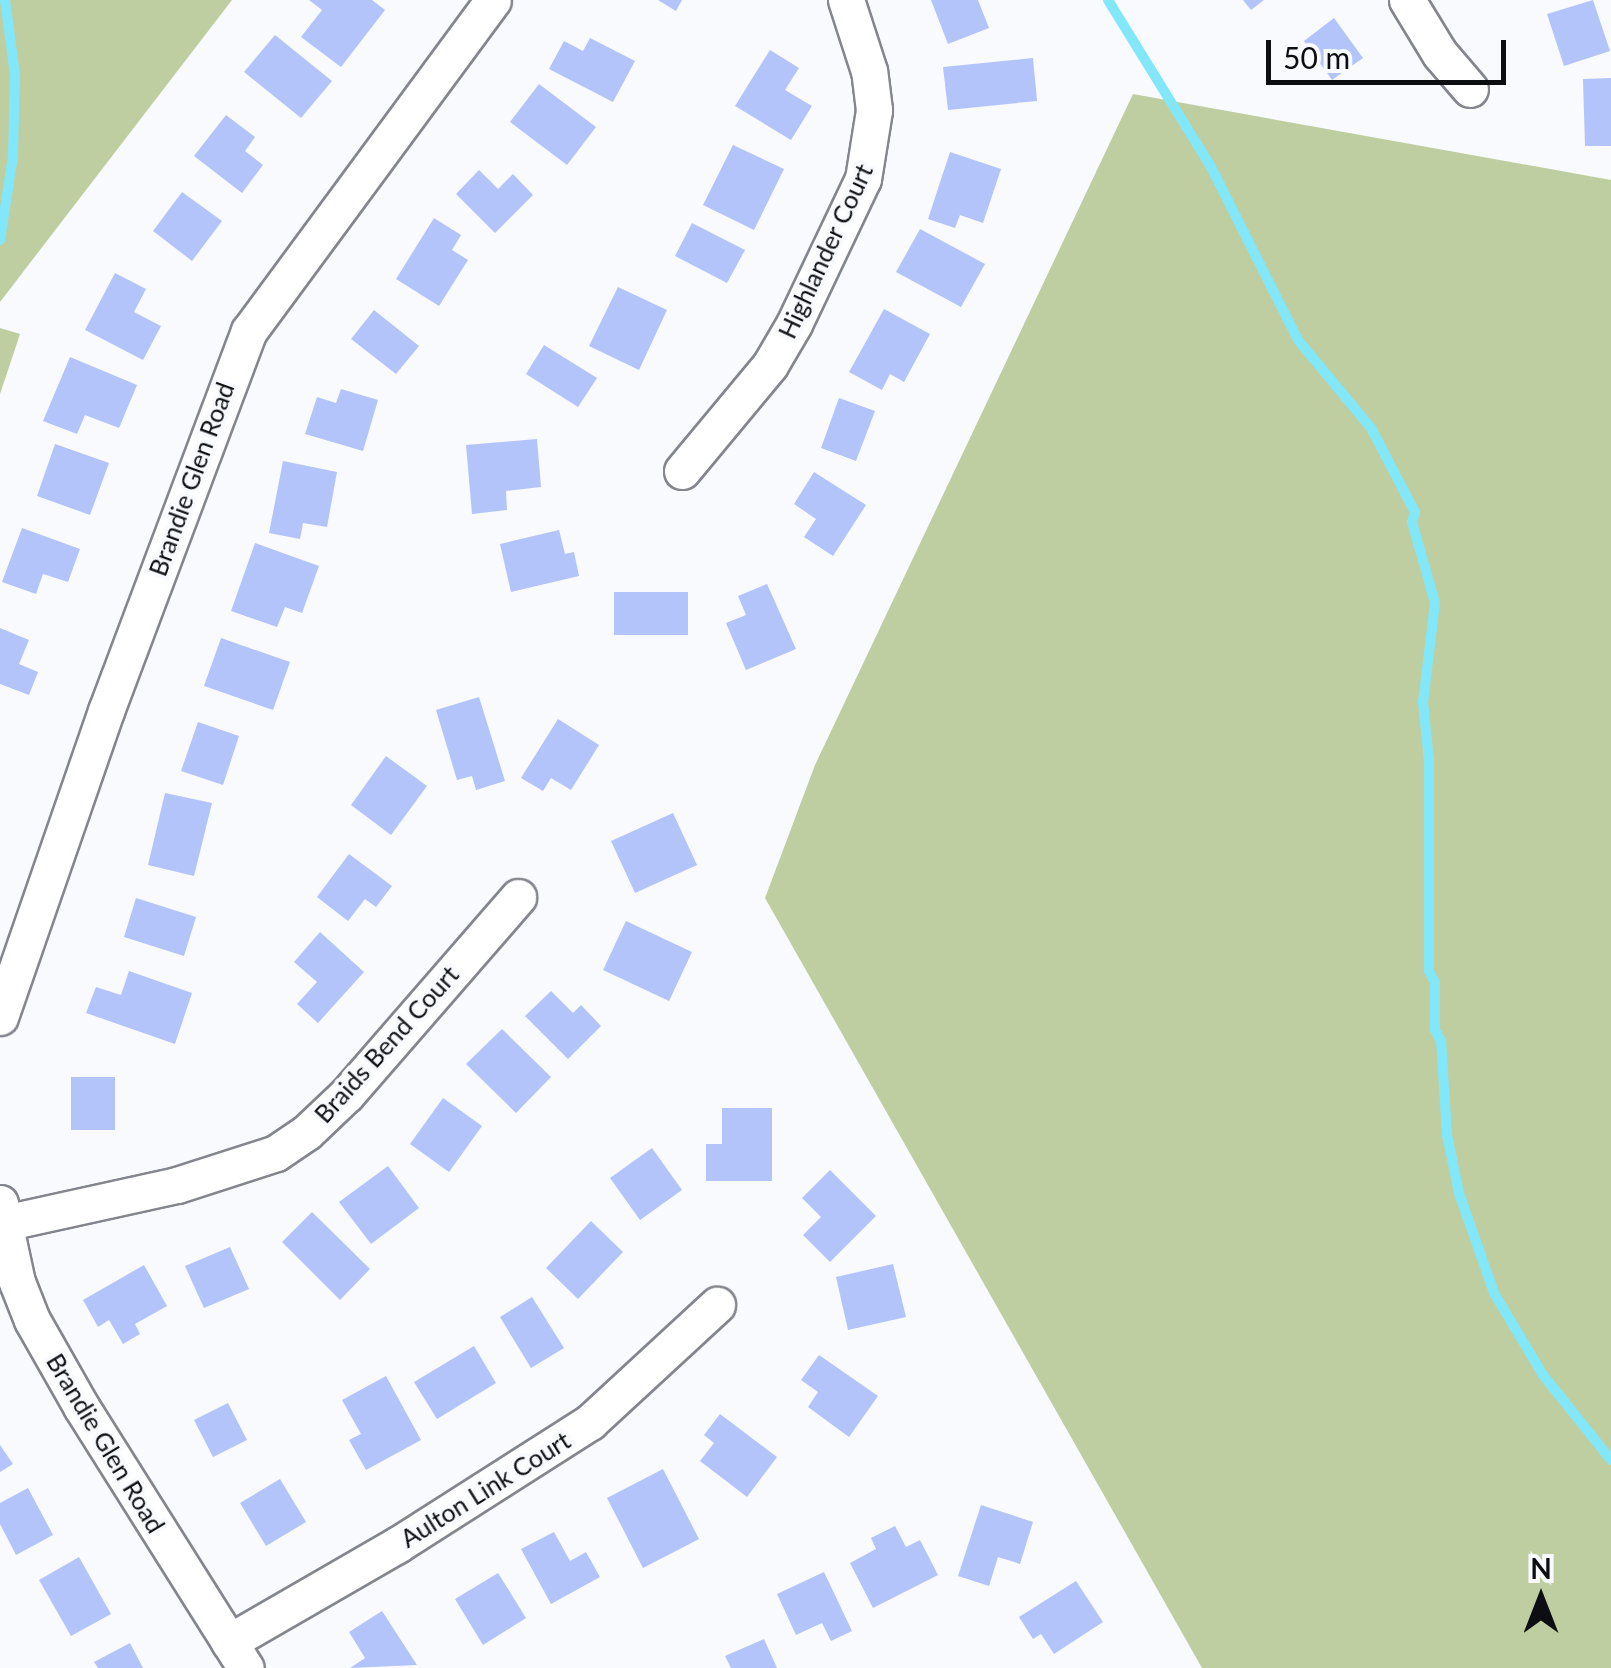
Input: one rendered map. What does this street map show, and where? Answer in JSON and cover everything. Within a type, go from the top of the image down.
[{"type":"street","name":"Brandie Glen Road","points":[[0,1017],[112,696],[248,331],[493,0]]},
{"type":"street","name":"Highlander Court","points":[[682,471],[770,365],[794,324],[863,179],[874,110],[868,71],[846,0]]},
{"type":"street","points":[[1407,0],[1440,54],[1470,90]]},
{"type":"street","name":"Braids Bend Court","points":[[2,1212],[177,1185],[276,1153],[307,1132],[347,1094],[518,897]]},
{"type":"street","name":"Brandie Glen Road","points":[[2,1212],[32,1320],[82,1408],[238,1655]]},
{"type":"street","name":"Aulton Link Court","points":[[238,1655],[397,1545],[590,1422],[717,1305]]},
{"type":"green space","points":[[0,0],[232,0],[0,302]]},
{"type":"green space","points":[[1133,94],[1611,180],[1611,1668],[1202,1668],[765,898],[815,765]]},
{"type":"green space","points":[[0,328],[20,334],[0,394]]},
{"type":"building","points":[[309,0],[372,0],[385,10],[341,67],[301,37],[322,10]]},
{"type":"building","points":[[658,0],[682,0],[676,11]]},
{"type":"building","points":[[931,0],[978,0],[989,28],[948,44]]},
{"type":"building","points":[[1243,0],[1264,0],[1251,10]]},
{"type":"building","points":[[1593,0],[1610,51],[1564,66],[1547,14]]},
{"type":"building","points":[[1334,18],[1363,58],[1332,80],[1304,41]]},
{"type":"building","points":[[275,35],[332,81],[301,118],[244,72]]},
{"type":"building","points":[[590,38],[635,61],[613,102],[549,69],[564,41],[583,51]]},
{"type":"building","points":[[770,50],[799,68],[785,90],[812,106],[791,140],[735,106]]},
{"type":"building","points":[[1033,58],[1037,101],[948,110],[943,67]]},
{"type":"building","points":[[1611,78],[1611,146],[1585,146],[1583,79]]},
{"type":"building","points":[[539,84],[596,127],[567,165],[510,122]]},
{"type":"building","points":[[226,115],[255,137],[245,151],[263,165],[242,193],[194,156]]},
{"type":"building","points":[[733,145],[784,169],[754,230],[703,205]]},
{"type":"building","points":[[950,152],[1001,169],[983,223],[960,215],[955,228],[928,219]]},
{"type":"building","points":[[479,170],[498,189],[513,174],[533,195],[495,233],[456,194]]},
{"type":"building","points":[[182,192],[222,221],[192,261],[153,231]]},
{"type":"building","points":[[434,218],[461,235],[452,250],[468,260],[439,306],[396,279]]},
{"type":"building","points":[[692,223],[745,250],[727,283],[675,256]]},
{"type":"building","points":[[920,229],[985,264],[961,307],[896,272]]},
{"type":"building","points":[[115,273],[146,289],[134,312],[161,326],[143,360],[85,330]]},
{"type":"building","points":[[618,287],[667,310],[639,370],[589,346]]},
{"type":"building","points":[[884,309],[930,334],[904,382],[890,374],[882,390],[849,372]]},
{"type":"building","points":[[374,310],[419,346],[396,374],[351,339]]},
{"type":"building","points":[[544,345],[597,378],[578,407],[526,374]]},
{"type":"building","points":[[70,357],[137,385],[119,428],[85,415],[77,434],[43,421]]},
{"type":"building","points":[[341,389],[378,400],[363,451],[305,434],[317,397],[336,403]]},
{"type":"building","points":[[839,398],[875,411],[856,461],[821,448]]},
{"type":"building","points":[[537,439],[541,487],[506,491],[507,510],[472,514],[466,445]]},
{"type":"building","points":[[55,444],[109,463],[90,515],[37,496]]},
{"type":"building","points":[[283,461],[337,472],[327,527],[303,523],[300,539],[269,533]]},
{"type":"building","points":[[814,472],[866,505],[833,556],[804,537],[816,519],[794,504]]},
{"type":"building","points":[[22,528],[80,549],[68,582],[43,574],[36,594],[2,582]]},
{"type":"building","points":[[559,530],[565,554],[574,552],[579,576],[511,592],[500,544]]},
{"type":"building","points":[[255,543],[319,566],[302,613],[285,607],[277,627],[231,611]]},
{"type":"building","points":[[767,584],[796,649],[746,670],[726,623],[746,615],[738,596]]},
{"type":"building","points":[[614,592],[688,592],[688,635],[614,635]]},
{"type":"building","points":[[0,628],[29,640],[19,664],[38,672],[29,695],[0,684]]},
{"type":"building","points":[[221,638],[290,662],[273,710],[204,686]]},
{"type":"building","points":[[479,697],[505,781],[476,790],[472,776],[457,780],[436,710]]},
{"type":"building","points":[[558,719],[599,745],[571,790],[551,778],[543,791],[521,778]]},
{"type":"building","points":[[198,722],[239,736],[223,785],[181,771]]},
{"type":"building","points":[[386,756],[427,786],[391,835],[351,805]]},
{"type":"building","points":[[165,793],[212,803],[194,876],[148,865]]},
{"type":"building","points":[[673,813],[697,865],[635,893],[611,841]]},
{"type":"building","points":[[349,854],[392,886],[376,907],[365,899],[348,921],[317,897]]},
{"type":"building","points":[[136,898],[196,917],[184,956],[124,937]]},
{"type":"building","points":[[626,921],[692,952],[669,1001],[603,970]]},
{"type":"building","points":[[320,932],[364,972],[318,1023],[297,1004],[317,982],[294,962]]},
{"type":"building","points":[[129,971],[192,993],[175,1044],[86,1013],[96,987],[121,995]]},
{"type":"building","points":[[551,991],[573,1013],[581,1005],[601,1026],[568,1059],[525,1016]]},
{"type":"building","points":[[502,1029],[551,1077],[516,1113],[466,1064]]},
{"type":"building","points":[[71,1077],[115,1077],[115,1130],[71,1130]]},
{"type":"building","points":[[443,1098],[482,1126],[449,1172],[410,1144]]},
{"type":"building","points":[[722,1108],[772,1108],[772,1181],[706,1181],[706,1144],[722,1144]]},
{"type":"building","points":[[652,1148],[682,1190],[640,1220],[610,1178]]},
{"type":"building","points":[[388,1166],[419,1208],[371,1244],[339,1202]]},
{"type":"building","points":[[830,1170],[876,1216],[830,1262],[803,1235],[821,1217],[802,1198]]},
{"type":"building","points":[[312,1212],[370,1269],[340,1300],[282,1242]]},
{"type":"building","points":[[591,1221],[623,1252],[578,1299],[546,1268]]},
{"type":"building","points":[[230,1247],[249,1289],[204,1308],[185,1266]]},
{"type":"building","points":[[893,1264],[906,1317],[848,1330],[836,1277]]},
{"type":"building","points":[[144,1265],[167,1306],[135,1324],[140,1334],[123,1344],[109,1320],[98,1327],[83,1300]]},
{"type":"building","points":[[532,1297],[564,1348],[531,1368],[500,1317]]},
{"type":"building","points":[[474,1346],[496,1383],[437,1419],[414,1382]]},
{"type":"building","points":[[819,1355],[878,1396],[849,1437],[808,1407],[818,1392],[801,1380]]},
{"type":"building","points":[[386,1376],[421,1440],[366,1470],[349,1440],[361,1434],[342,1400]]},
{"type":"building","points":[[228,1403],[247,1440],[213,1457],[194,1420]]},
{"type":"building","points":[[720,1414],[777,1457],[747,1497],[700,1461],[714,1443],[704,1435]]},
{"type":"building","points":[[0,1445],[13,1464],[0,1472]]},
{"type":"building","points":[[663,1469],[699,1539],[643,1568],[607,1498]]},
{"type":"building","points":[[280,1479],[306,1522],[266,1546],[240,1503]]},
{"type":"building","points":[[28,1488],[53,1535],[16,1555],[0,1524],[0,1503]]},
{"type":"building","points":[[981,1505],[1033,1522],[1020,1564],[998,1557],[989,1586],[958,1576]]},
{"type":"building","points":[[895,1526],[906,1547],[920,1540],[938,1575],[873,1608],[850,1563],[876,1549],[871,1538]]},
{"type":"building","points":[[554,1532],[570,1561],[586,1552],[600,1577],[551,1604],[521,1549]]},
{"type":"building","points":[[79,1557],[111,1614],[71,1636],[39,1580]]},
{"type":"building","points":[[824,1572],[852,1631],[831,1641],[822,1623],[796,1635],[777,1594]]},
{"type":"building","points":[[498,1573],[526,1618],[483,1645],[455,1599]]},
{"type":"building","points":[[1076,1581],[1103,1622],[1054,1654],[1041,1634],[1033,1639],[1019,1617]]},
{"type":"building","points":[[382,1611],[417,1665],[350,1668],[365,1658],[349,1632]]},
{"type":"building","points":[[764,1639],[777,1668],[731,1668],[725,1656]]},
{"type":"building","points":[[130,1643],[143,1668],[98,1668],[94,1662]]},
{"type":"waterway","points":[[0,240],[13,156],[15,75],[5,0]]},
{"type":"waterway","points":[[1108,0],[1210,165],[1298,340],[1371,428],[1415,512],[1412,522],[1435,603],[1423,702],[1429,761],[1429,971],[1435,983],[1435,1030],[1441,1041],[1447,1135],[1459,1193],[1494,1293],[1543,1375],[1611,1460]]}]
